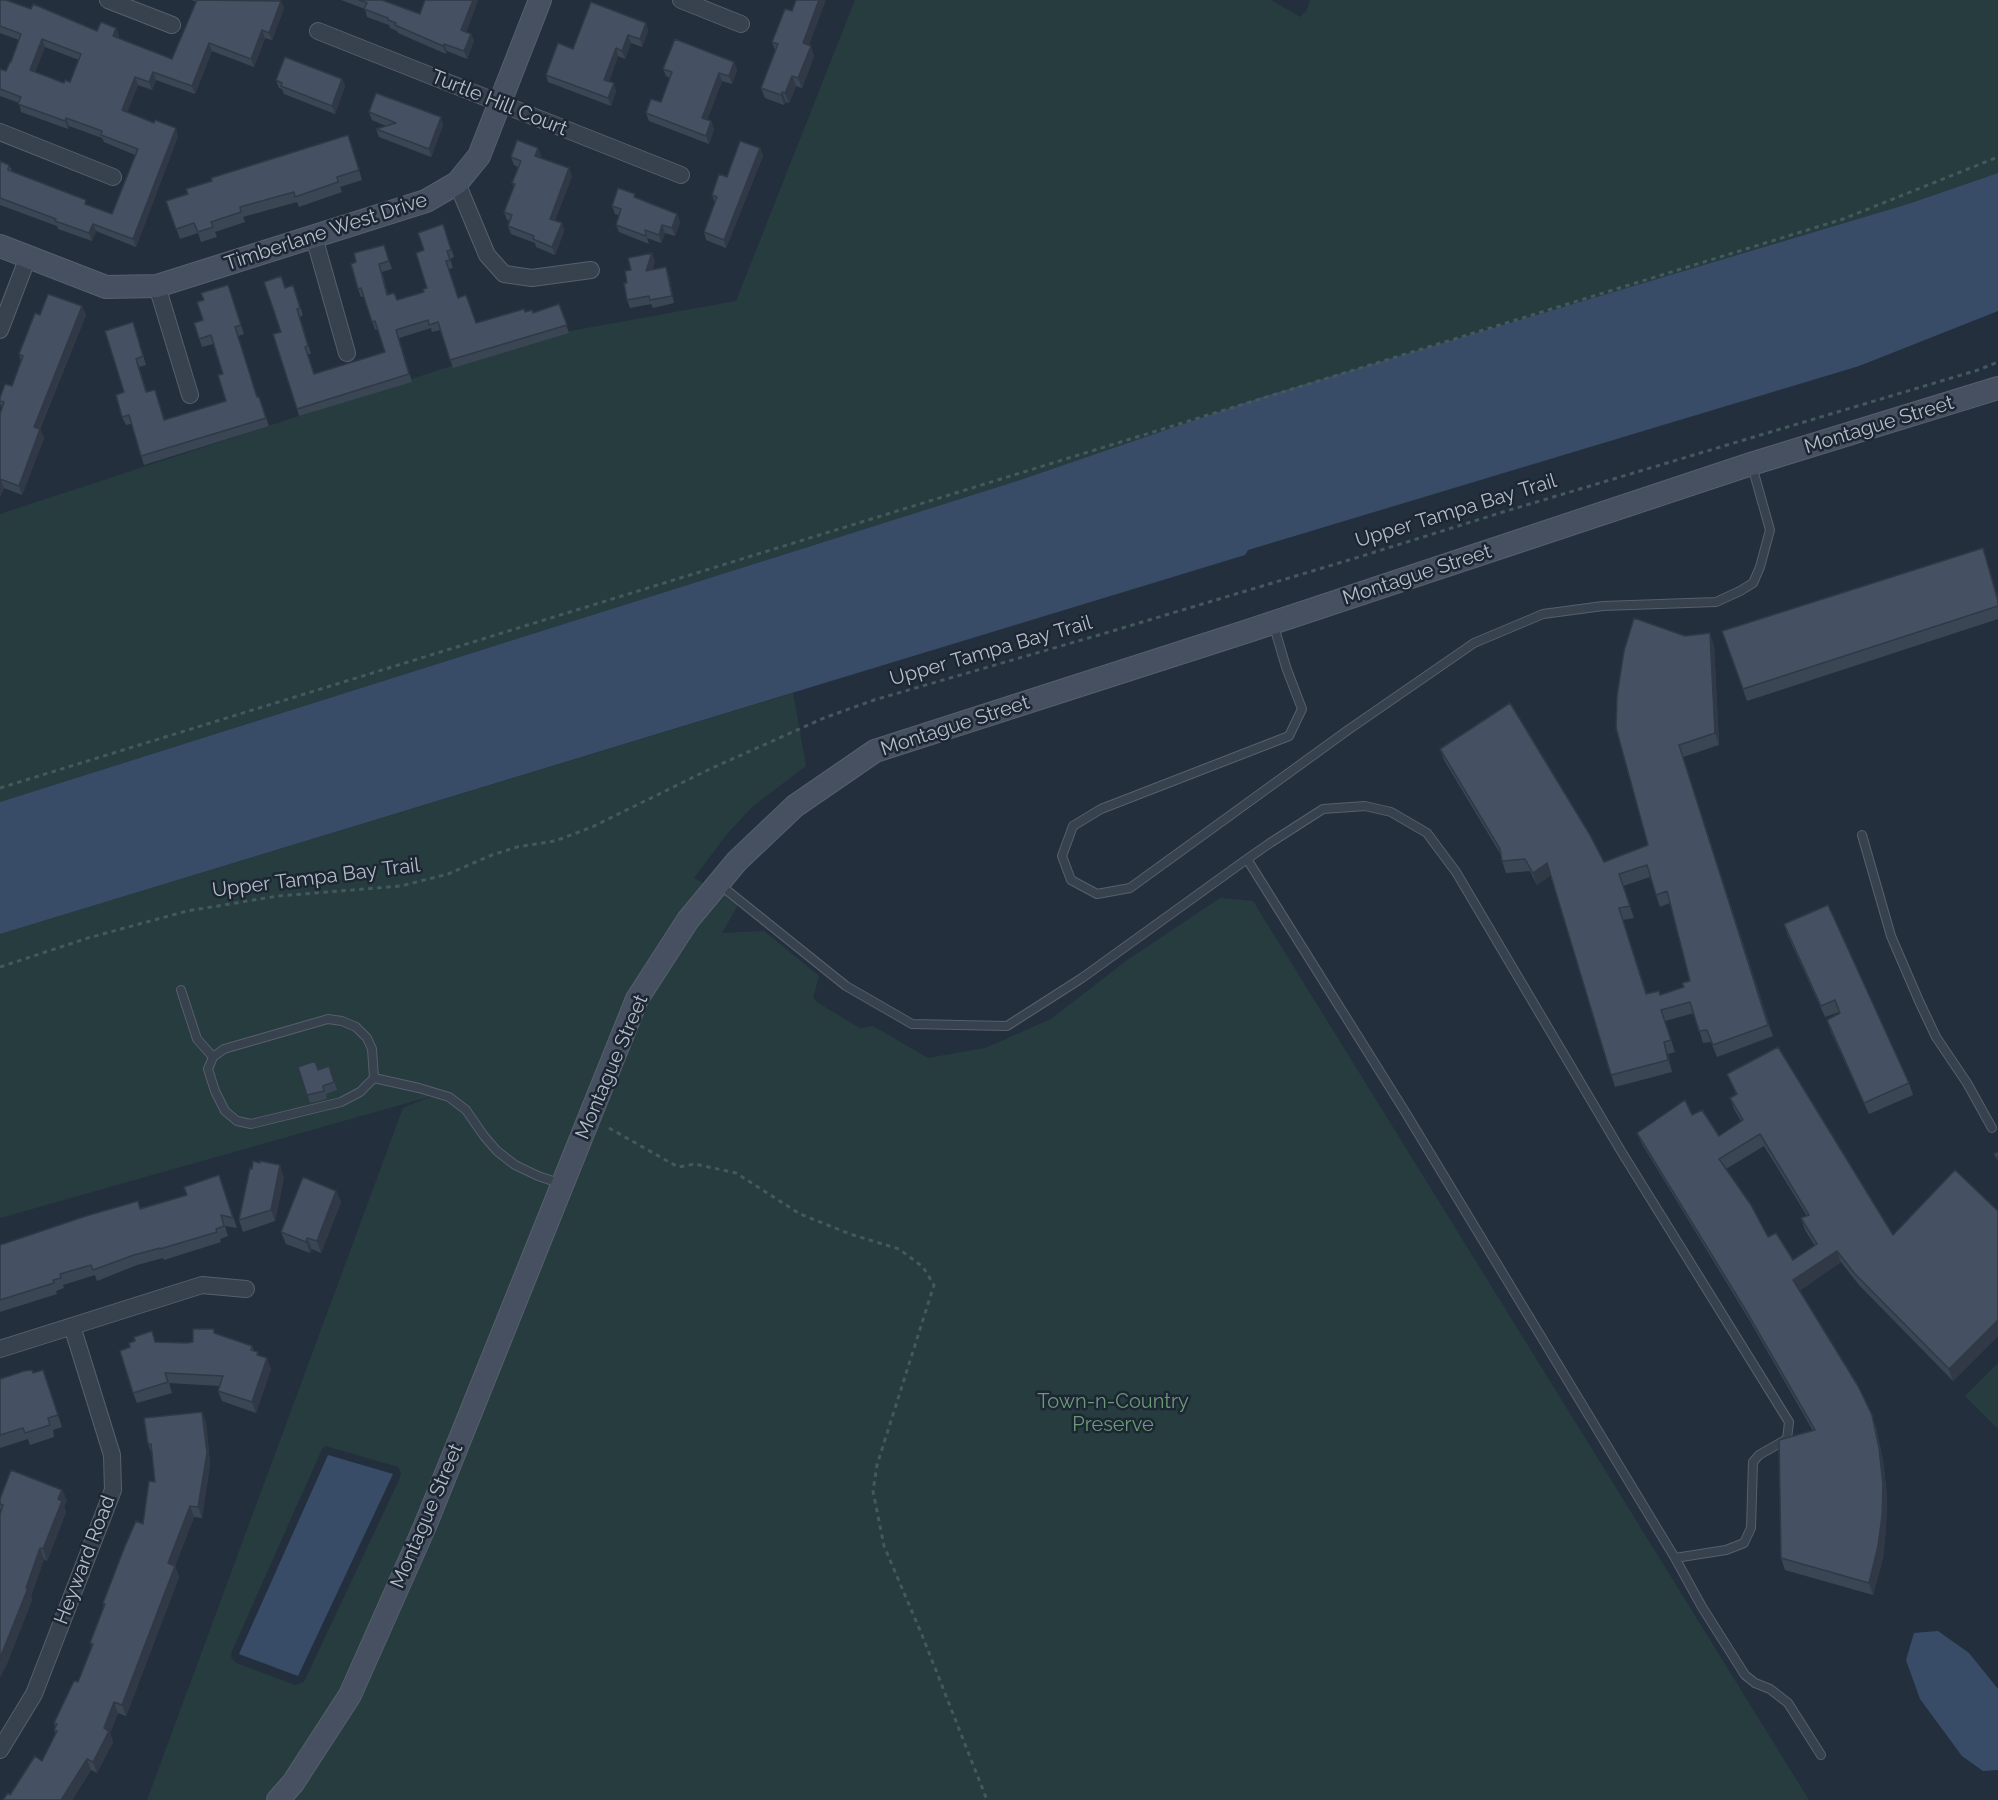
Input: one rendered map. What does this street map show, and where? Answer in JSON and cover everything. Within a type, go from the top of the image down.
[{"type":"street","points":[[108,0],[172,25]]},
{"type":"street","name":"Timberlane West Drive","points":[[0,246],[106,287],[157,286],[426,201],[457,183],[479,156],[540,0]]},
{"type":"street","points":[[681,0],[741,24]]},
{"type":"street","name":"Turtle Hill Court","points":[[318,31],[681,175]]},
{"type":"street","points":[[0,132],[113,177]]},
{"type":"street","points":[[457,183],[487,255],[504,274],[532,278],[591,270]]},
{"type":"street","points":[[314,237],[347,353]]},
{"type":"street","points":[[0,330],[28,257]]},
{"type":"street","points":[[157,286],[190,395]]},
{"type":"street","name":"Montague Street","points":[[278,1800],[293,1783],[350,1695],[424,1526],[637,999],[688,920],[737,861],[795,806],[875,751],[1273,623],[1751,464],[1998,388]]},
{"type":"street","points":[[0,1349],[202,1285],[246,1289]]},
{"type":"street","name":"Heyward Road","points":[[0,1750],[34,1694],[113,1490],[112,1455],[72,1326]]},
{"type":"lane","points":[[1273,623],[1302,709],[1289,736],[1101,809],[1073,826],[1062,856],[1071,880],[1097,894],[1130,888],[1339,736],[1474,643],[1543,614],[1603,606],[1716,602],[1740,591],[1753,583],[1770,530],[1751,464]]},
{"type":"lane","points":[[718,884],[846,986],[912,1024],[1007,1026],[1082,978],[1247,859],[1323,809],[1365,806],[1391,812],[1427,833],[1455,872],[1621,1151],[1789,1422],[1787,1439],[1759,1455],[1753,1462],[1751,1528],[1744,1544],[1726,1550],[1675,1558]]},
{"type":"lane","points":[[1862,835],[1891,936],[1919,1001],[1936,1037],[1967,1083],[1992,1128]]},
{"type":"lane","points":[[1247,859],[1408,1117],[1745,1675],[1755,1683],[1770,1689],[1788,1703],[1821,1755]]},
{"type":"lane","points":[[182,990],[197,1039],[213,1057]]},
{"type":"lane","points":[[328,1019],[342,1021],[356,1027],[367,1038],[372,1049],[374,1078],[360,1092],[341,1102],[251,1124],[237,1121],[225,1111],[208,1069],[213,1057],[224,1049],[328,1019]]},
{"type":"lane","points":[[374,1078],[449,1097],[466,1110],[497,1151],[538,1176],[563,1184]]},
{"type":"path","points":[[0,788],[1843,219],[1998,157]]},
{"type":"path","name":"Upper Tampa Bay Trail","points":[[0,968],[88,938],[187,911],[278,896],[401,886],[448,874],[517,847],[555,842],[592,827],[824,718],[874,700],[1268,585],[1978,370],[1998,362]]},
{"type":"path","points":[[609,1128],[678,1167],[695,1164],[736,1173],[800,1214],[850,1234],[899,1249],[923,1267],[934,1285],[877,1465],[873,1491],[884,1546],[987,1800]]},
{"type":"green space","points":[[855,0],[1271,0],[1300,17],[1307,10],[1310,0],[1998,0],[1998,173],[1908,204],[1262,397],[1017,481],[0,802],[0,514],[543,336],[736,301]]},
{"type":"green space","points":[[793,693],[806,766],[753,806],[727,834],[694,878],[705,884],[681,914],[341,1691],[285,1776],[266,1800],[147,1800],[403,1108],[432,1096],[0,1218],[0,934]],"holes":[[[326,1446],[398,1467],[401,1472],[400,1478],[304,1682],[295,1685],[236,1663],[231,1657],[232,1651],[322,1449]]]},
{"type":"green space","name":"Town-n-Country Preserve","points":[[723,894],[739,903],[722,933],[764,931],[819,976],[813,998],[818,1003],[860,1028],[873,1026],[928,1058],[985,1048],[1051,1019],[1126,961],[1220,898],[1253,901],[1809,1800],[291,1800],[646,1004],[696,926]]},
{"type":"green space","points":[[1998,1363],[1998,1429],[1965,1396]]},
{"type":"water","points":[[1998,173],[1998,311],[1859,366],[1248,550],[1245,555],[0,934],[0,802],[1017,481],[1262,397],[1908,204]]},
{"type":"water","points":[[328,1455],[393,1474],[298,1676],[239,1654]]},
{"type":"water","points":[[1938,1631],[1969,1653],[1998,1689],[1998,1770],[1983,1771],[1962,1756],[1920,1699],[1906,1660],[1914,1633]]},
{"type":"building","points":[[0,0],[31,9],[33,4],[97,31],[101,22],[116,28],[113,36],[172,59],[197,0],[281,1],[269,33],[262,30],[251,59],[209,43],[192,86],[153,72],[149,82],[135,77],[122,110],[154,123],[155,120],[176,128],[133,239],[93,224],[89,233],[0,198],[0,161],[9,165],[8,170],[86,200],[85,204],[112,214],[138,149],[101,135],[102,131],[66,118],[65,121],[18,104],[21,97],[0,89],[0,69],[6,71],[21,34],[0,26]],"holes":[[[42,39],[81,54],[70,82],[65,80],[64,83],[30,70]]]},
{"type":"building","points":[[359,0],[382,0],[420,14],[425,0],[473,0],[461,30],[471,34],[464,51],[444,44],[443,46],[395,25],[396,23],[388,18],[364,9],[367,3]]},
{"type":"building","points":[[796,0],[819,0],[803,43],[811,46],[798,78],[792,76],[785,93],[782,92],[781,95],[761,88],[778,44],[772,42],[785,9],[792,11]]},
{"type":"building","points":[[591,2],[646,23],[640,39],[628,35],[622,51],[616,48],[604,80],[614,83],[608,98],[546,75],[558,43],[573,49]]},
{"type":"building","points":[[675,39],[734,62],[729,76],[719,73],[702,118],[711,121],[706,136],[646,113],[651,99],[661,102],[672,72],[663,69]]},
{"type":"building","points":[[285,57],[342,79],[332,106],[281,86],[282,83],[276,80]]},
{"type":"building","points":[[376,93],[441,117],[429,149],[376,129],[396,123],[369,112]]},
{"type":"building","points":[[348,135],[359,170],[337,177],[338,182],[295,197],[294,192],[240,207],[241,212],[211,222],[213,227],[198,232],[194,223],[176,229],[166,201],[188,194],[186,189],[212,181],[211,178]]},
{"type":"building","points":[[517,140],[538,148],[535,156],[569,168],[550,219],[562,223],[552,247],[533,239],[534,236],[508,226],[512,215],[504,212],[521,161],[511,157]]},
{"type":"building","points":[[740,141],[760,148],[724,240],[704,232],[717,197],[712,195],[719,174],[727,177]]},
{"type":"building","points":[[618,188],[677,214],[672,228],[662,225],[659,235],[645,230],[646,236],[616,225],[621,209],[612,206]]},
{"type":"building","points":[[443,224],[451,250],[447,251],[450,260],[446,261],[458,298],[466,295],[476,323],[524,309],[525,312],[532,310],[533,313],[559,304],[567,325],[450,360],[438,322],[429,325],[428,320],[396,330],[409,374],[297,409],[273,334],[281,332],[264,282],[281,276],[285,288],[293,285],[300,308],[297,309],[308,346],[305,347],[314,374],[385,352],[361,288],[358,289],[351,264],[356,262],[354,253],[384,245],[389,261],[379,264],[387,295],[394,293],[397,300],[424,292],[423,289],[427,288],[416,253],[424,250],[418,233]]},
{"type":"building","points":[[652,253],[646,271],[666,267],[672,296],[650,300],[649,296],[627,300],[624,283],[627,283],[625,271],[631,270],[628,258]]},
{"type":"building","points":[[228,285],[241,325],[235,327],[266,418],[141,456],[129,415],[122,417],[116,395],[124,392],[105,331],[133,322],[143,356],[136,359],[146,392],[155,390],[164,420],[226,401],[218,375],[223,374],[211,335],[199,339],[194,323],[203,320],[197,302],[204,300],[201,293]]},
{"type":"building","points":[[48,294],[82,306],[34,427],[40,429],[19,486],[0,479],[0,414],[4,402],[0,401],[0,398],[5,384],[12,386],[23,356],[19,354],[35,313],[40,315]]},
{"type":"building","points":[[1983,548],[1998,606],[1743,689],[1722,631]]},
{"type":"building","points":[[1634,618],[1685,636],[1710,633],[1715,733],[1679,745],[1768,1025],[1713,1045],[1707,1030],[1699,1031],[1690,1002],[1661,1010],[1671,1040],[1664,1042],[1668,1060],[1611,1075],[1547,863],[1533,873],[1525,859],[1502,861],[1500,849],[1440,749],[1510,703],[1604,862],[1648,845],[1616,728],[1617,696],[1624,651]],"holes":[[[1647,865],[1656,895],[1667,891],[1690,981],[1682,983],[1684,987],[1660,995],[1659,991],[1646,994],[1619,908],[1630,906],[1619,874]]]},
{"type":"building","points":[[1828,905],[1909,1083],[1864,1103],[1827,1020],[1840,1013],[1835,1000],[1821,1006],[1784,924]]},
{"type":"building","points":[[1778,1047],[1893,1235],[1955,1170],[1998,1211],[1998,1320],[1949,1369],[1855,1274],[1837,1251],[1793,1280],[1858,1386],[1872,1415],[1883,1485],[1878,1546],[1869,1583],[1781,1558],[1779,1440],[1815,1430],[1745,1309],[1637,1133],[1685,1100],[1692,1115],[1702,1110],[1719,1136],[1743,1120],[1730,1098],[1737,1094],[1727,1074]],"holes":[[[1760,1134],[1809,1215],[1801,1218],[1817,1244],[1793,1260],[1776,1233],[1768,1237],[1751,1205],[1719,1159]]]},
{"type":"building","points":[[315,1061],[318,1070],[329,1066],[334,1082],[323,1086],[324,1091],[307,1095],[298,1067]]},
{"type":"building","points":[[253,1161],[280,1165],[271,1210],[239,1220],[250,1168],[252,1169]]},
{"type":"building","points":[[219,1175],[233,1218],[221,1215],[224,1226],[216,1229],[217,1232],[134,1255],[93,1270],[91,1265],[60,1274],[61,1278],[53,1280],[54,1283],[0,1300],[0,1245],[138,1201],[140,1209],[187,1195],[184,1187]]},
{"type":"building","points":[[303,1177],[336,1191],[317,1241],[307,1238],[306,1242],[281,1232]]},
{"type":"building","points":[[193,1329],[214,1329],[214,1333],[252,1346],[251,1350],[258,1352],[257,1355],[267,1358],[252,1402],[218,1391],[223,1376],[165,1373],[168,1382],[133,1393],[120,1351],[130,1347],[129,1343],[135,1341],[134,1337],[152,1331],[155,1342],[193,1342]]},
{"type":"building","points":[[32,1370],[33,1373],[43,1370],[58,1415],[48,1418],[50,1425],[25,1433],[23,1428],[0,1435],[0,1379]]},
{"type":"building","points":[[202,1412],[207,1453],[198,1507],[190,1506],[168,1563],[175,1566],[122,1705],[114,1702],[104,1728],[109,1731],[93,1762],[87,1759],[61,1800],[3,1800],[8,1793],[10,1795],[35,1756],[42,1761],[57,1731],[54,1730],[57,1724],[54,1723],[74,1681],[78,1682],[93,1644],[90,1643],[105,1604],[103,1603],[125,1546],[136,1521],[143,1524],[149,1481],[155,1482],[151,1444],[148,1444],[144,1418]]},
{"type":"building","points":[[11,1470],[62,1490],[58,1499],[62,1501],[43,1549],[40,1548],[26,1588],[28,1588],[0,1658],[0,1514],[3,1505],[0,1504],[0,1499]]}]
